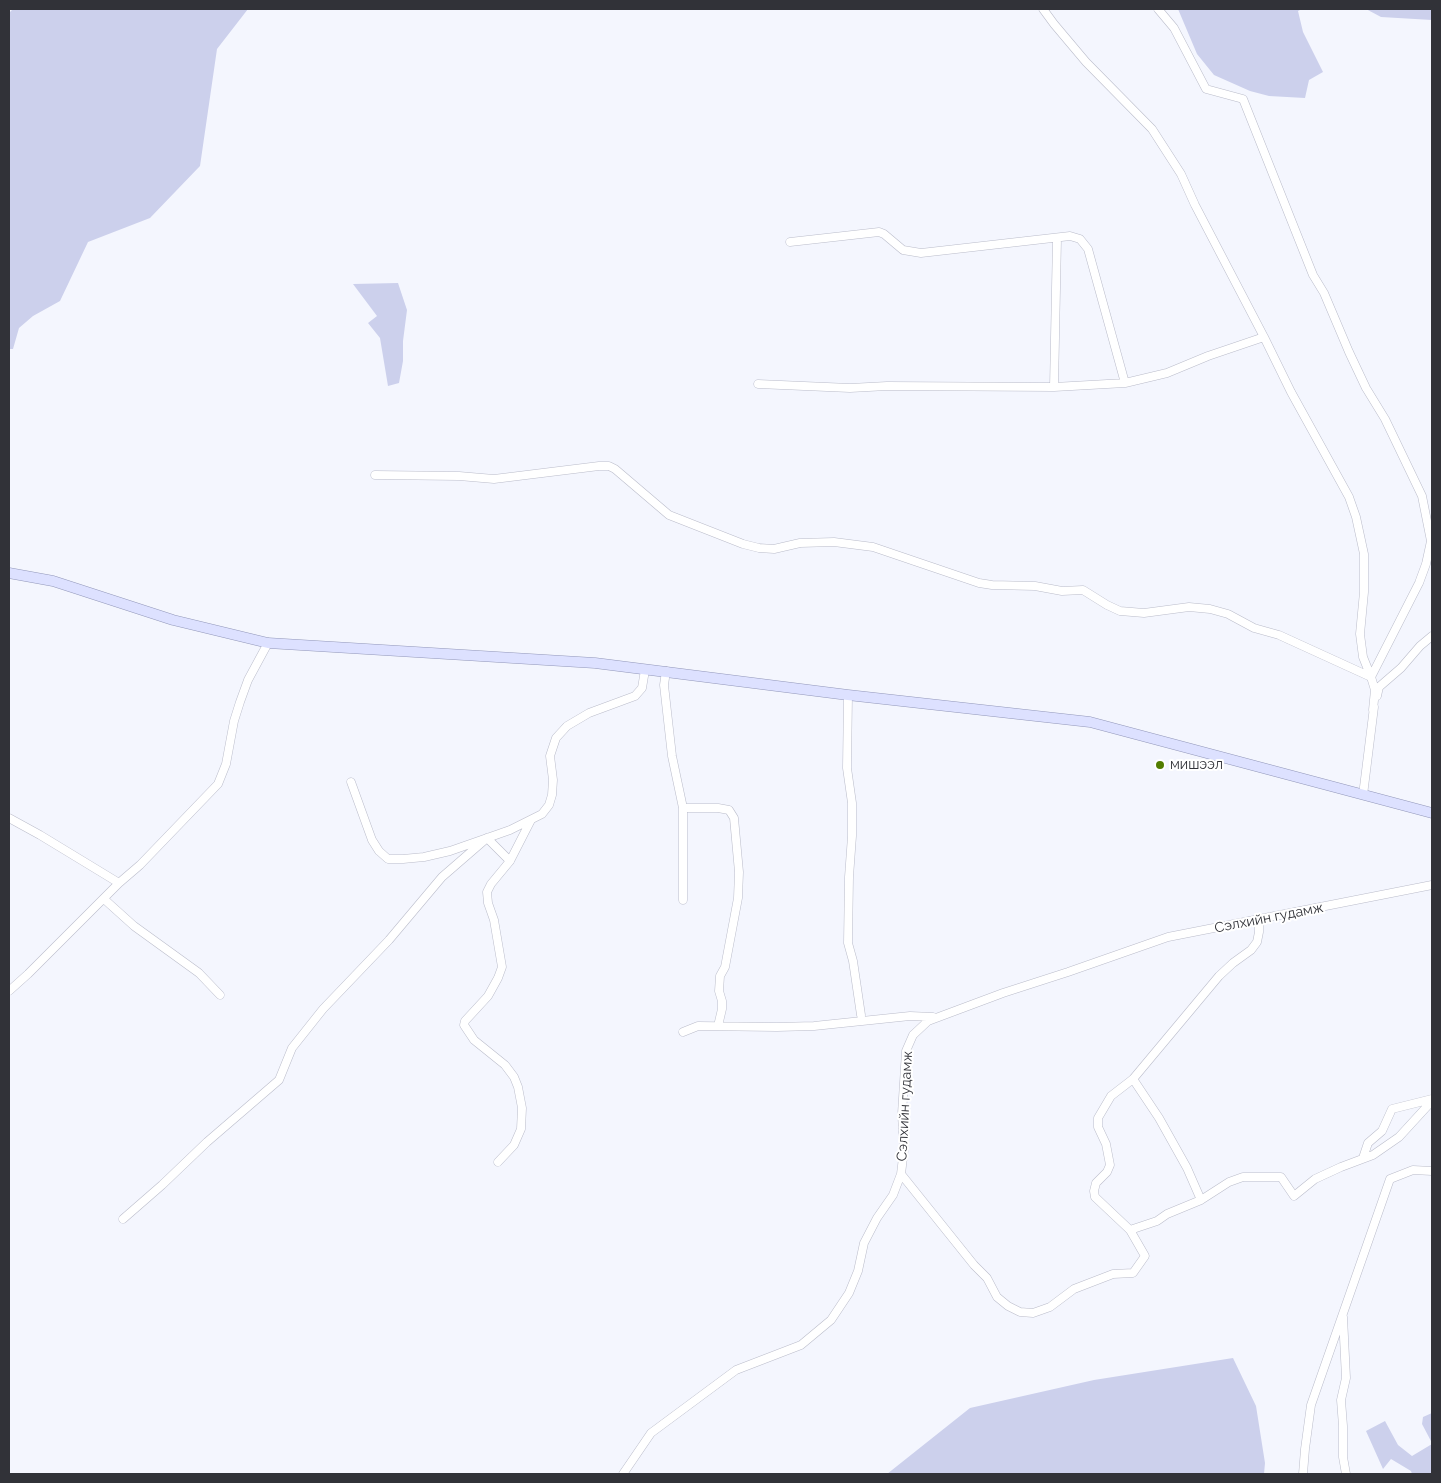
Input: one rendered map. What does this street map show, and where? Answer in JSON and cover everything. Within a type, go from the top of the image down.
[{"type":"main road","points":[[9,573],[53,581],[173,620],[268,643],[596,663],[848,695],[1090,722],[1432,813]]},
{"type":"street","points":[[1043,9],[1086,62],[1152,129],[1181,174],[1291,392],[1349,497],[1356,516],[1364,554],[1364,592],[1360,634],[1363,657],[1375,690],[1363,795]]},
{"type":"street","points":[[1158,9],[1174,28],[1206,89],[1243,99],[1313,275],[1324,293],[1348,352],[1366,388],[1385,419],[1422,496],[1431,541],[1426,564],[1419,583],[1371,677]]},
{"type":"street","points":[[790,242],[878,232],[884,234],[903,250],[922,253],[1070,236],[1080,239],[1088,249],[1125,383]]},
{"type":"street","points":[[1054,387],[1056,239]]},
{"type":"street","points":[[758,384],[818,388],[887,386],[1054,387],[1125,383],[1167,373],[1208,356],[1264,337]]},
{"type":"street","points":[[375,475],[458,476],[494,479],[609,466],[616,469],[669,514],[743,544],[774,549],[800,543],[834,542],[873,547],[992,586],[1035,586],[1062,591],[1082,590],[1120,611],[1144,612],[1189,607],[1210,609],[1228,614],[1254,628],[1279,635],[1371,677]]},
{"type":"street","points":[[1373,710],[1379,687],[1401,668],[1420,646],[1432,636]]},
{"type":"street","points":[[9,991],[119,883],[140,865],[218,784],[226,764],[234,721],[240,702],[248,680],[268,643]]},
{"type":"street","points":[[351,782],[372,840],[388,859],[403,860],[424,857],[450,851],[487,838],[542,814],[549,805],[552,795],[553,780],[550,756],[556,738],[566,726],[589,713],[635,696],[642,688],[645,670]]},
{"type":"street","points":[[666,672],[664,685],[672,756],[683,808],[683,900]]},
{"type":"street","points":[[848,695],[847,768],[852,803],[848,943],[853,961],[861,1016]]},
{"type":"street","points":[[683,808],[718,808],[729,810],[734,818],[738,898],[725,967],[720,976],[719,991],[722,1009],[718,1026]]},
{"type":"street","points":[[9,818],[119,883]]},
{"type":"street","points":[[498,1162],[514,1144],[521,1128],[522,1108],[518,1087],[514,1077],[504,1065],[474,1040],[464,1025],[465,1021],[488,996],[502,967],[487,892],[491,884],[510,861],[531,820]]},
{"type":"street","points":[[487,838],[510,861]]},
{"type":"street","points":[[123,1219],[162,1185],[206,1142],[279,1080],[292,1048],[323,1009],[389,940],[442,877],[487,838]]},
{"type":"street","name":"Сэлхийн гудамж","points":[[623,1474],[651,1433],[736,1370],[801,1345],[831,1320],[849,1293],[858,1271],[864,1243],[877,1218],[893,1195],[901,1174],[904,1149],[902,1114],[906,1051],[913,1034],[928,1021],[1003,993],[1168,937],[1432,885]]},
{"type":"street","points":[[104,899],[134,926],[199,973],[220,995]]},
{"type":"street","points":[[901,1174],[974,1265],[987,1278],[997,1297],[1008,1306],[1020,1312],[1033,1313],[1050,1307],[1074,1289],[1113,1274],[1133,1274],[1146,1256],[1130,1230],[1095,1197],[1096,1183],[1107,1172],[1110,1165],[1106,1144],[1098,1127],[1098,1118],[1111,1096],[1133,1080],[1219,976],[1251,950],[1257,942],[1259,920]]},
{"type":"street","points":[[683,1032],[698,1026],[814,1026],[910,1016],[938,1017]]},
{"type":"street","points":[[1133,1080],[1188,1168],[1201,1200]]},
{"type":"street","points":[[1130,1230],[1201,1200],[1229,1182],[1243,1176],[1282,1177],[1294,1196],[1315,1179],[1373,1155],[1399,1137],[1432,1100]]},
{"type":"street","points":[[1363,1158],[1368,1143],[1382,1131],[1392,1109],[1432,1100]]},
{"type":"street","points":[[1303,1474],[1304,1449],[1311,1404],[1390,1179],[1413,1170],[1432,1171]]},
{"type":"street","points":[[1343,1313],[1346,1378],[1341,1400],[1346,1474]]},
{"type":"street","points":[[1344,1464],[1350,1474]]},
{"type":"shaded area","points":[[13,9],[248,9],[217,49],[200,166],[150,218],[88,242],[60,301],[33,316],[19,328],[13,349],[9,349],[9,13]]},
{"type":"shaded area","points":[[1178,9],[1302,9],[1298,11],[1303,32],[1323,72],[1309,80],[1305,98],[1269,96],[1250,91],[1214,75],[1197,54]]},
{"type":"shaded area","points":[[1366,9],[1432,9],[1432,20],[1381,17]]},
{"type":"shaded area","points":[[398,283],[407,310],[403,341],[403,361],[399,383],[388,386],[380,338],[368,323],[377,316],[353,284]]},
{"type":"shaded area","points":[[1233,1358],[1256,1406],[1265,1463],[1264,1474],[887,1474],[970,1408],[1094,1380]]},
{"type":"shaded area","points":[[1432,1413],[1432,1443],[1422,1424],[1423,1417]]},
{"type":"shaded area","points":[[1385,1421],[1398,1445],[1412,1456],[1432,1444],[1432,1474],[1412,1474],[1411,1471],[1391,1459],[1383,1469],[1366,1431]]},
{"type":"place","name":"мишээл","points":[[1160,765]]}]
